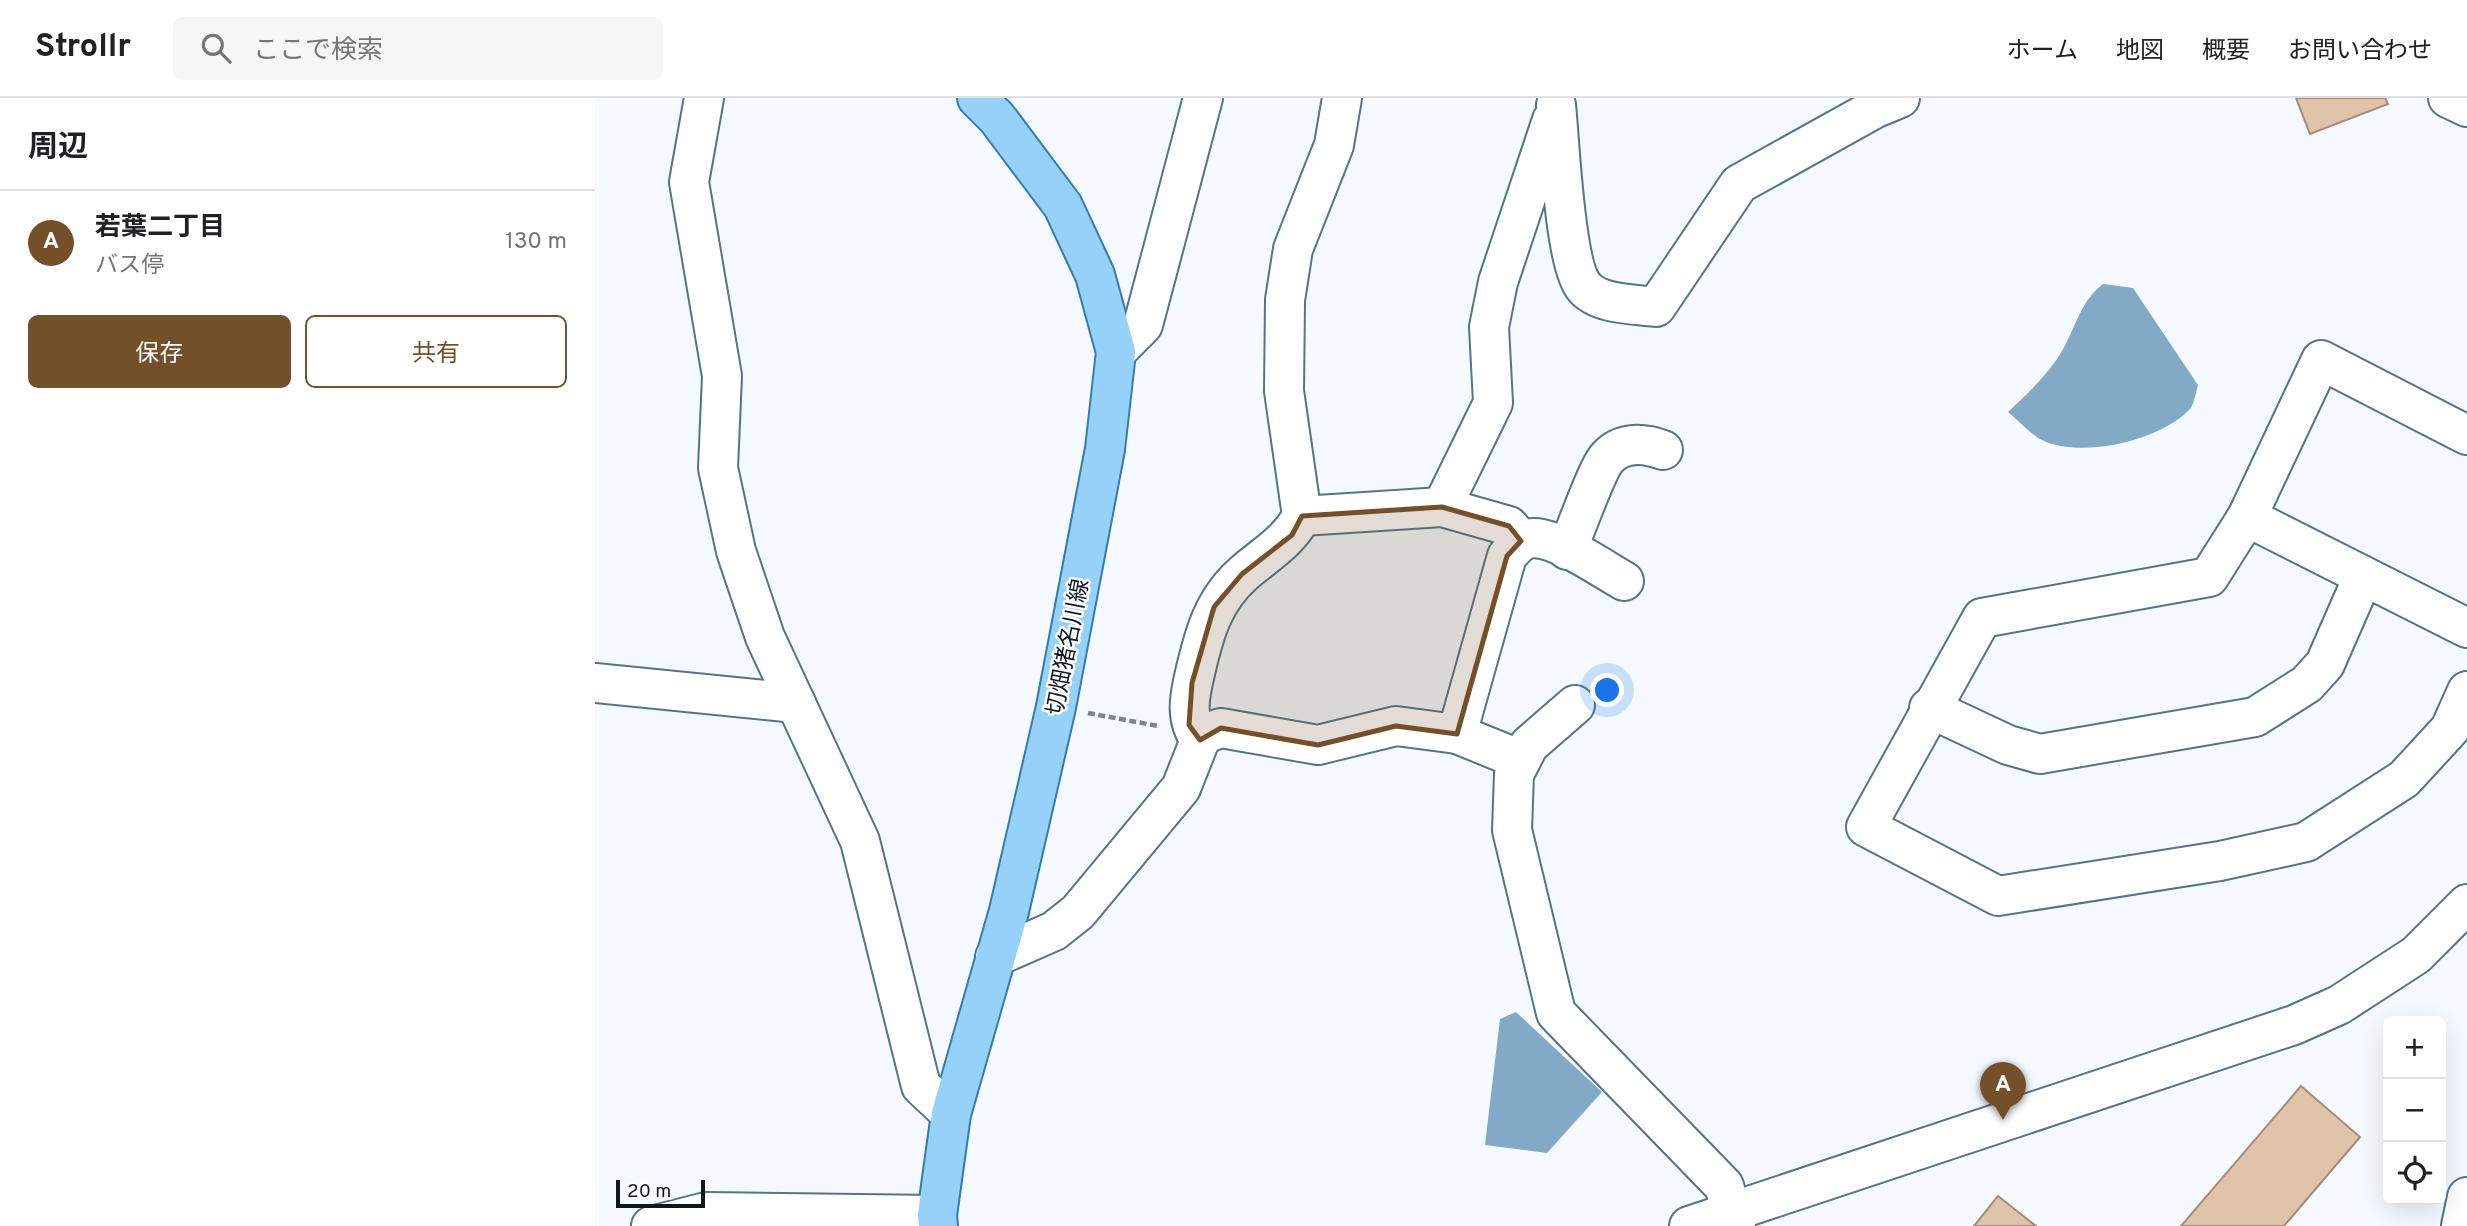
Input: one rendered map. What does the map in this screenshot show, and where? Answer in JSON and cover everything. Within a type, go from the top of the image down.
[{"type":"main road","name":"切畑猪名川線","points":[[938,1220],[951,1114],[1009,911],[1056,707],[1105,449],[1116,352],[1095,275],[1063,206],[997,118],[977,98]]},
{"type":"street","points":[[704,98],[689,182],[722,376],[718,468],[740,563],[765,637],[860,841],[921,1086],[951,1114]]},
{"type":"street","points":[[1116,352],[1143,325],[1203,98]]},
{"type":"street","points":[[1197,736],[1189,724],[1192,683],[1214,607],[1242,574],[1292,535],[1302,516],[1284,391],[1285,300],[1293,249],[1334,145],[1342,98]]},
{"type":"street","points":[[2448,98],[2467,107]]},
{"type":"street","points":[[1556,102],[1571,255],[1584,287],[1604,299],[1656,307],[1739,184],[1883,101]]},
{"type":"street","points":[[1441,507],[1493,403],[1489,327],[1498,282],[1556,102]]},
{"type":"street","points":[[2467,435],[2321,360],[2247,517],[2209,577],[1982,618],[1929,708],[1866,827],[1999,896],[2220,860],[2306,842],[2404,779],[2449,730],[2467,691]]},
{"type":"street","points":[[1567,550],[1607,458],[1627,445],[1647,444],[1663,450]]},
{"type":"street","points":[[1302,516],[1441,507],[1509,526],[1521,541]]},
{"type":"street","points":[[2247,517],[2467,628]]},
{"type":"street","points":[[1457,734],[1507,556],[1521,541],[1534,538],[1567,550],[1624,581]]},
{"type":"street","points":[[1929,708],[2008,745],[2040,754],[2255,717],[2307,684],[2325,664],[2363,577]]},
{"type":"street","points":[[595,683],[796,703]]},
{"type":"street","points":[[1575,705],[1529,745],[1514,774],[1512,830],[1556,1013],[1724,1186],[1734,1219]]},
{"type":"street","points":[[1197,736],[1221,728],[1318,745],[1396,726],[1457,734],[1521,760]]},
{"type":"street","points":[[995,957],[1054,931],[1078,912],[1181,788],[1197,736]]},
{"type":"street","points":[[1689,1226],[1734,1219],[2294,1026],[2339,1005],[2416,955],[2467,904]]},
{"type":"street","points":[[2461,1226],[2467,1196]]},
{"type":"street","points":[[651,1226],[706,1212],[938,1220]]},
{"type":"path","points":[[1056,707],[1197,736]]},
{"type":"highlighted area","points":[[1442,507],[1509,526],[1521,541],[1507,556],[1457,734],[1396,726],[1318,745],[1221,728],[1200,740],[1189,725],[1192,683],[1214,607],[1242,574],[1292,535],[1302,516]]},
{"type":"water","points":[[2103,284],[2133,288],[2198,385],[2195,398],[2189,410],[2176,421],[2140,438],[2119,444],[2077,448],[2042,440],[2008,412],[2052,366],[2082,309]]},
{"type":"water","points":[[1516,1012],[1602,1092],[1547,1153],[1485,1145],[1500,1019]]},
{"type":"building","points":[[2296,98],[2385,98],[2388,104],[2310,134]]},
{"type":"building","points":[[2301,1086],[2360,1137],[2284,1226],[2181,1226]]},
{"type":"building","points":[[1998,1196],[2036,1226],[1974,1226]]},
{"type":"place","name":"若葉二丁目","points":[[2003,1120]]}]
